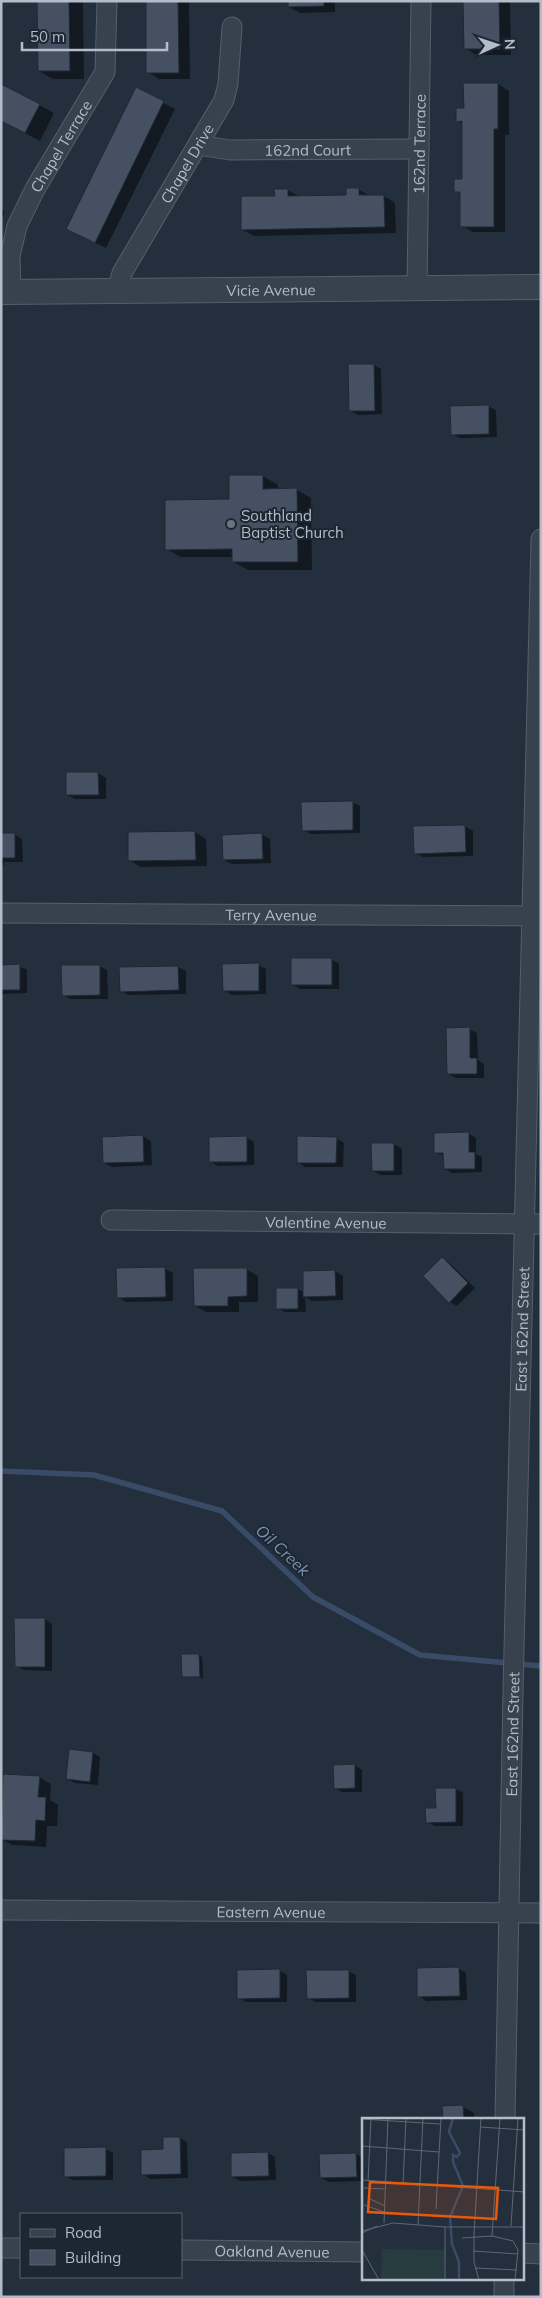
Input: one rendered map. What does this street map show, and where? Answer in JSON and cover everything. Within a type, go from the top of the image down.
[{"type":"street","name":"Chapel Terrace","points":[[6,292],[10,256],[17,226],[35,189],[105,72],[107,1]]},
{"type":"street","name":"162nd Terrace","points":[[417,288],[421,1]]},
{"type":"street","name":"Chapel Drive","points":[[117,291],[122,273],[198,145],[226,92],[232,27]]},
{"type":"street","name":"162nd Court","points":[[198,145],[230,150],[419,149]]},
{"type":"street","name":"Vicie Avenue","points":[[6,292],[541,288]]},
{"type":"street","name":"East 162nd Street","points":[[505,2118],[514,1623],[533,1224],[541,539]]},
{"type":"street","name":"Terry Avenue","points":[[1,913],[536,916]]},
{"type":"street","name":"Valentine Avenue","points":[[111,1220],[533,1224]]},
{"type":"street","name":"Eastern Avenue","points":[[1,1910],[541,1913]]},
{"type":"street","points":[[1,2248],[20,2248]]},
{"type":"street","name":"Oakland Avenue","points":[[182,2250],[362,2252]]},
{"type":"street","points":[[524,2253],[541,2254]]},
{"type":"street","points":[[504,2280],[504,2297]]},
{"type":"building","points":[[37,1],[69,1],[70,71],[38,71]]},
{"type":"building","points":[[146,1],[178,1],[179,73],[146,73]]},
{"type":"building","points":[[288,1],[324,1],[324,6],[288,7]]},
{"type":"building","points":[[499,1],[500,49],[464,49],[463,2]]},
{"type":"building","points":[[463,83],[498,83],[498,129],[494,129],[494,227],[460,227],[460,192],[454,192],[454,179],[462,179],[462,121],[456,122],[456,108],[464,108]]},
{"type":"building","points":[[1,84],[40,104],[25,133],[1,121]]},
{"type":"building","points":[[136,87],[164,101],[95,243],[66,229]]},
{"type":"building","points":[[346,188],[359,188],[359,195],[384,195],[385,227],[241,230],[241,196],[275,196],[274,189],[288,189],[288,196],[346,195]]},
{"type":"building","points":[[348,364],[374,364],[375,411],[349,411]]},
{"type":"building","points":[[489,405],[489,434],[451,435],[450,406]]},
{"type":"building","name":"Southland Baptist Church","points":[[229,475],[263,475],[263,489],[297,488],[298,562],[232,562],[232,549],[165,550],[165,500],[229,499]]},
{"type":"building","points":[[66,772],[98,772],[99,795],[66,795]]},
{"type":"building","points":[[353,801],[353,830],[302,831],[301,802]]},
{"type":"building","points":[[465,825],[466,852],[414,854],[413,826]]},
{"type":"building","points":[[195,831],[196,860],[128,861],[128,832]]},
{"type":"building","points":[[1,833],[15,833],[15,858],[1,858]]},
{"type":"building","points":[[262,833],[263,859],[223,860],[222,835]]},
{"type":"building","points":[[291,958],[332,958],[332,985],[291,985]]},
{"type":"building","points":[[259,963],[259,991],[223,991],[222,964]]},
{"type":"building","points":[[20,964],[20,990],[1,990],[1,965]]},
{"type":"building","points":[[61,965],[100,965],[100,995],[62,996]]},
{"type":"building","points":[[178,966],[179,990],[120,992],[119,967]]},
{"type":"building","points":[[470,1027],[470,1058],[477,1058],[477,1074],[447,1074],[446,1028]]},
{"type":"building","points":[[469,1132],[469,1152],[475,1152],[475,1169],[444,1169],[443,1153],[434,1153],[434,1133]]},
{"type":"building","points":[[143,1135],[144,1162],[103,1163],[102,1137]]},
{"type":"building","points":[[247,1136],[247,1162],[209,1162],[209,1137]]},
{"type":"building","points":[[297,1136],[337,1137],[336,1163],[297,1163]]},
{"type":"building","points":[[371,1143],[394,1143],[394,1171],[372,1171]]},
{"type":"building","points":[[442,1257],[468,1283],[449,1303],[423,1276]]},
{"type":"building","points":[[165,1267],[166,1297],[117,1298],[116,1268]]},
{"type":"building","points":[[193,1268],[247,1268],[247,1296],[228,1297],[228,1306],[194,1306]]},
{"type":"building","points":[[335,1270],[336,1296],[303,1297],[303,1271]]},
{"type":"building","points":[[276,1288],[298,1288],[298,1309],[276,1309]]},
{"type":"building","points":[[14,1618],[45,1618],[45,1667],[15,1667]]},
{"type":"building","points":[[181,1654],[199,1654],[200,1677],[182,1677]]},
{"type":"building","points":[[69,1749],[93,1752],[90,1782],[66,1779]]},
{"type":"building","points":[[355,1764],[355,1788],[334,1789],[333,1765]]},
{"type":"building","points":[[3,1774],[40,1776],[38,1797],[46,1797],[45,1821],[36,1820],[35,1841],[1,1840]]},
{"type":"building","points":[[435,1788],[456,1788],[456,1822],[426,1823],[425,1808],[436,1808]]},
{"type":"building","points":[[459,1967],[460,1996],[417,1997],[417,1968]]},
{"type":"building","points":[[280,1969],[280,1998],[237,1999],[237,1970]]},
{"type":"building","points":[[306,1970],[349,1970],[349,1998],[307,1999]]},
{"type":"building","points":[[463,2105],[464,2118],[443,2118],[442,2106]]},
{"type":"building","points":[[163,2137],[180,2137],[181,2174],[141,2175],[141,2150],[163,2149]]},
{"type":"building","points":[[106,2147],[106,2176],[64,2177],[64,2148]]},
{"type":"building","points":[[268,2152],[269,2176],[231,2177],[231,2153]]},
{"type":"building","points":[[356,2153],[357,2177],[320,2178],[319,2154]]},
{"type":"waterway","name":"Oil Creek","points":[[1,1471],[94,1475],[222,1511],[313,1597],[420,1655],[541,1666]]},
{"type":"place","name":"Southland Baptist Church","points":[[231,524]]}]
